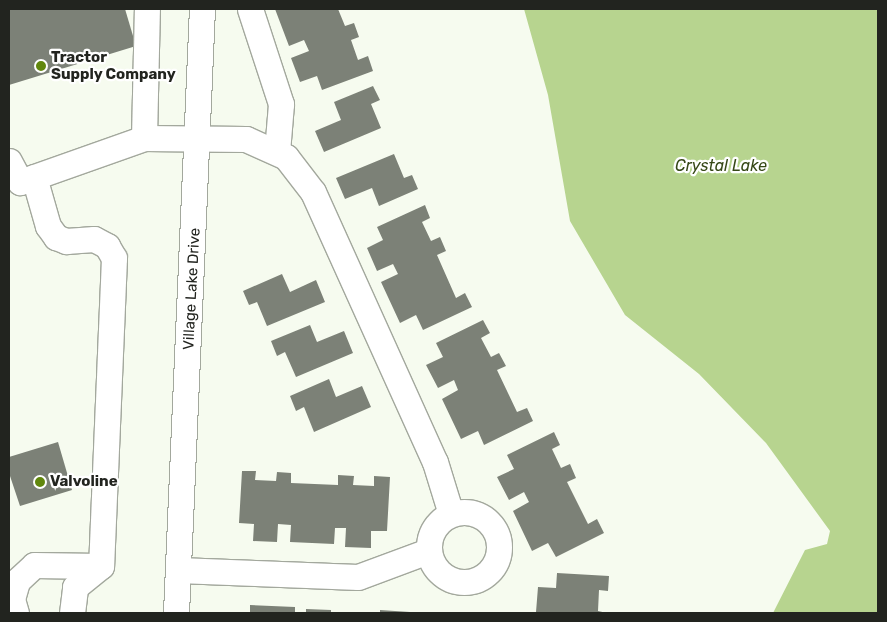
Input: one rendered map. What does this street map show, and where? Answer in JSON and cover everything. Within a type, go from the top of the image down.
[{"type":"street","points":[[144,138],[147,9]]},
{"type":"street","name":"Village Lake Drive","points":[[176,613],[199,141],[202,9]]},
{"type":"street","points":[[250,9],[281,104],[277,152]]},
{"type":"street","points":[[9,161],[20,182],[144,138],[199,141],[246,139],[277,152],[300,171],[313,192],[435,462],[451,514]]},
{"type":"street","points":[[34,177],[56,237],[66,241],[94,239],[106,246],[114,258],[101,566],[75,587],[72,613]]},
{"type":"street","points":[[469,512],[493,526],[500,550],[496,564],[478,580],[453,581],[439,573],[428,551],[434,527],[451,514],[469,512]]},
{"type":"street","points":[[178,570],[358,577],[428,551]]},
{"type":"street","points":[[16,613],[12,599],[17,581],[34,565],[101,566]]},
{"type":"water","name":"Crystal Lake","points":[[524,9],[878,9],[878,613],[773,613],[805,550],[827,544],[830,531],[766,443],[699,374],[625,315],[570,221],[548,95]]},
{"type":"building","name":"Tractor Supply Company","points":[[9,9],[125,9],[136,46],[9,85]]},
{"type":"building","points":[[275,9],[338,9],[345,26],[354,23],[359,37],[351,40],[358,60],[368,56],[373,71],[322,90],[317,76],[300,82],[291,58],[309,51],[304,40],[289,46]]},
{"type":"building","points":[[373,86],[380,100],[371,104],[381,128],[324,152],[315,131],[341,120],[334,102]]},
{"type":"building","points":[[394,154],[404,178],[412,175],[418,189],[379,206],[372,188],[345,199],[336,178]]},
{"type":"building","points":[[425,205],[430,218],[422,222],[431,241],[440,237],[446,251],[437,255],[456,298],[465,293],[472,307],[423,330],[416,315],[400,323],[381,282],[398,274],[393,264],[377,271],[367,248],[383,240],[377,227]]},
{"type":"building","points":[[282,274],[290,292],[316,280],[325,302],[267,326],[257,302],[249,305],[243,291]]},
{"type":"building","points":[[483,320],[490,333],[481,338],[491,357],[499,353],[506,366],[497,370],[517,412],[527,408],[533,421],[484,445],[478,431],[461,439],[442,399],[458,390],[454,380],[438,388],[426,365],[443,357],[436,343]]},
{"type":"building","points":[[310,325],[317,342],[344,331],[353,353],[296,377],[285,352],[277,356],[271,341]]},
{"type":"building","points":[[329,379],[336,397],[362,386],[371,407],[314,432],[304,407],[296,411],[290,396]]},
{"type":"building","points":[[554,432],[560,445],[552,449],[561,468],[570,464],[576,478],[567,482],[588,524],[597,519],[604,533],[556,557],[548,543],[532,551],[513,511],[529,502],[524,492],[509,500],[497,477],[514,469],[507,455]]},
{"type":"building","name":"Valvoline","points":[[58,442],[72,490],[20,506],[9,473],[9,457]]},
{"type":"building","points":[[242,471],[256,471],[255,480],[276,481],[277,472],[291,473],[291,483],[338,485],[338,475],[354,476],[353,485],[374,486],[374,476],[390,477],[387,531],[371,531],[371,548],[345,547],[346,528],[335,528],[334,544],[290,542],[291,525],[278,524],[277,542],[253,541],[254,524],[239,523]]},
{"type":"building","points":[[557,573],[609,576],[608,591],[599,590],[598,611],[607,613],[536,612],[538,587],[556,588]]},
{"type":"building","points":[[250,605],[295,607],[295,613],[250,613]]},
{"type":"building","points":[[306,609],[331,610],[331,613],[306,613]]},
{"type":"building","points":[[380,610],[410,612],[410,613],[380,613]]},
{"type":"place","name":"Tractor Supply Company","points":[[41,66]]},
{"type":"place","name":"Valvoline","points":[[40,482]]}]
